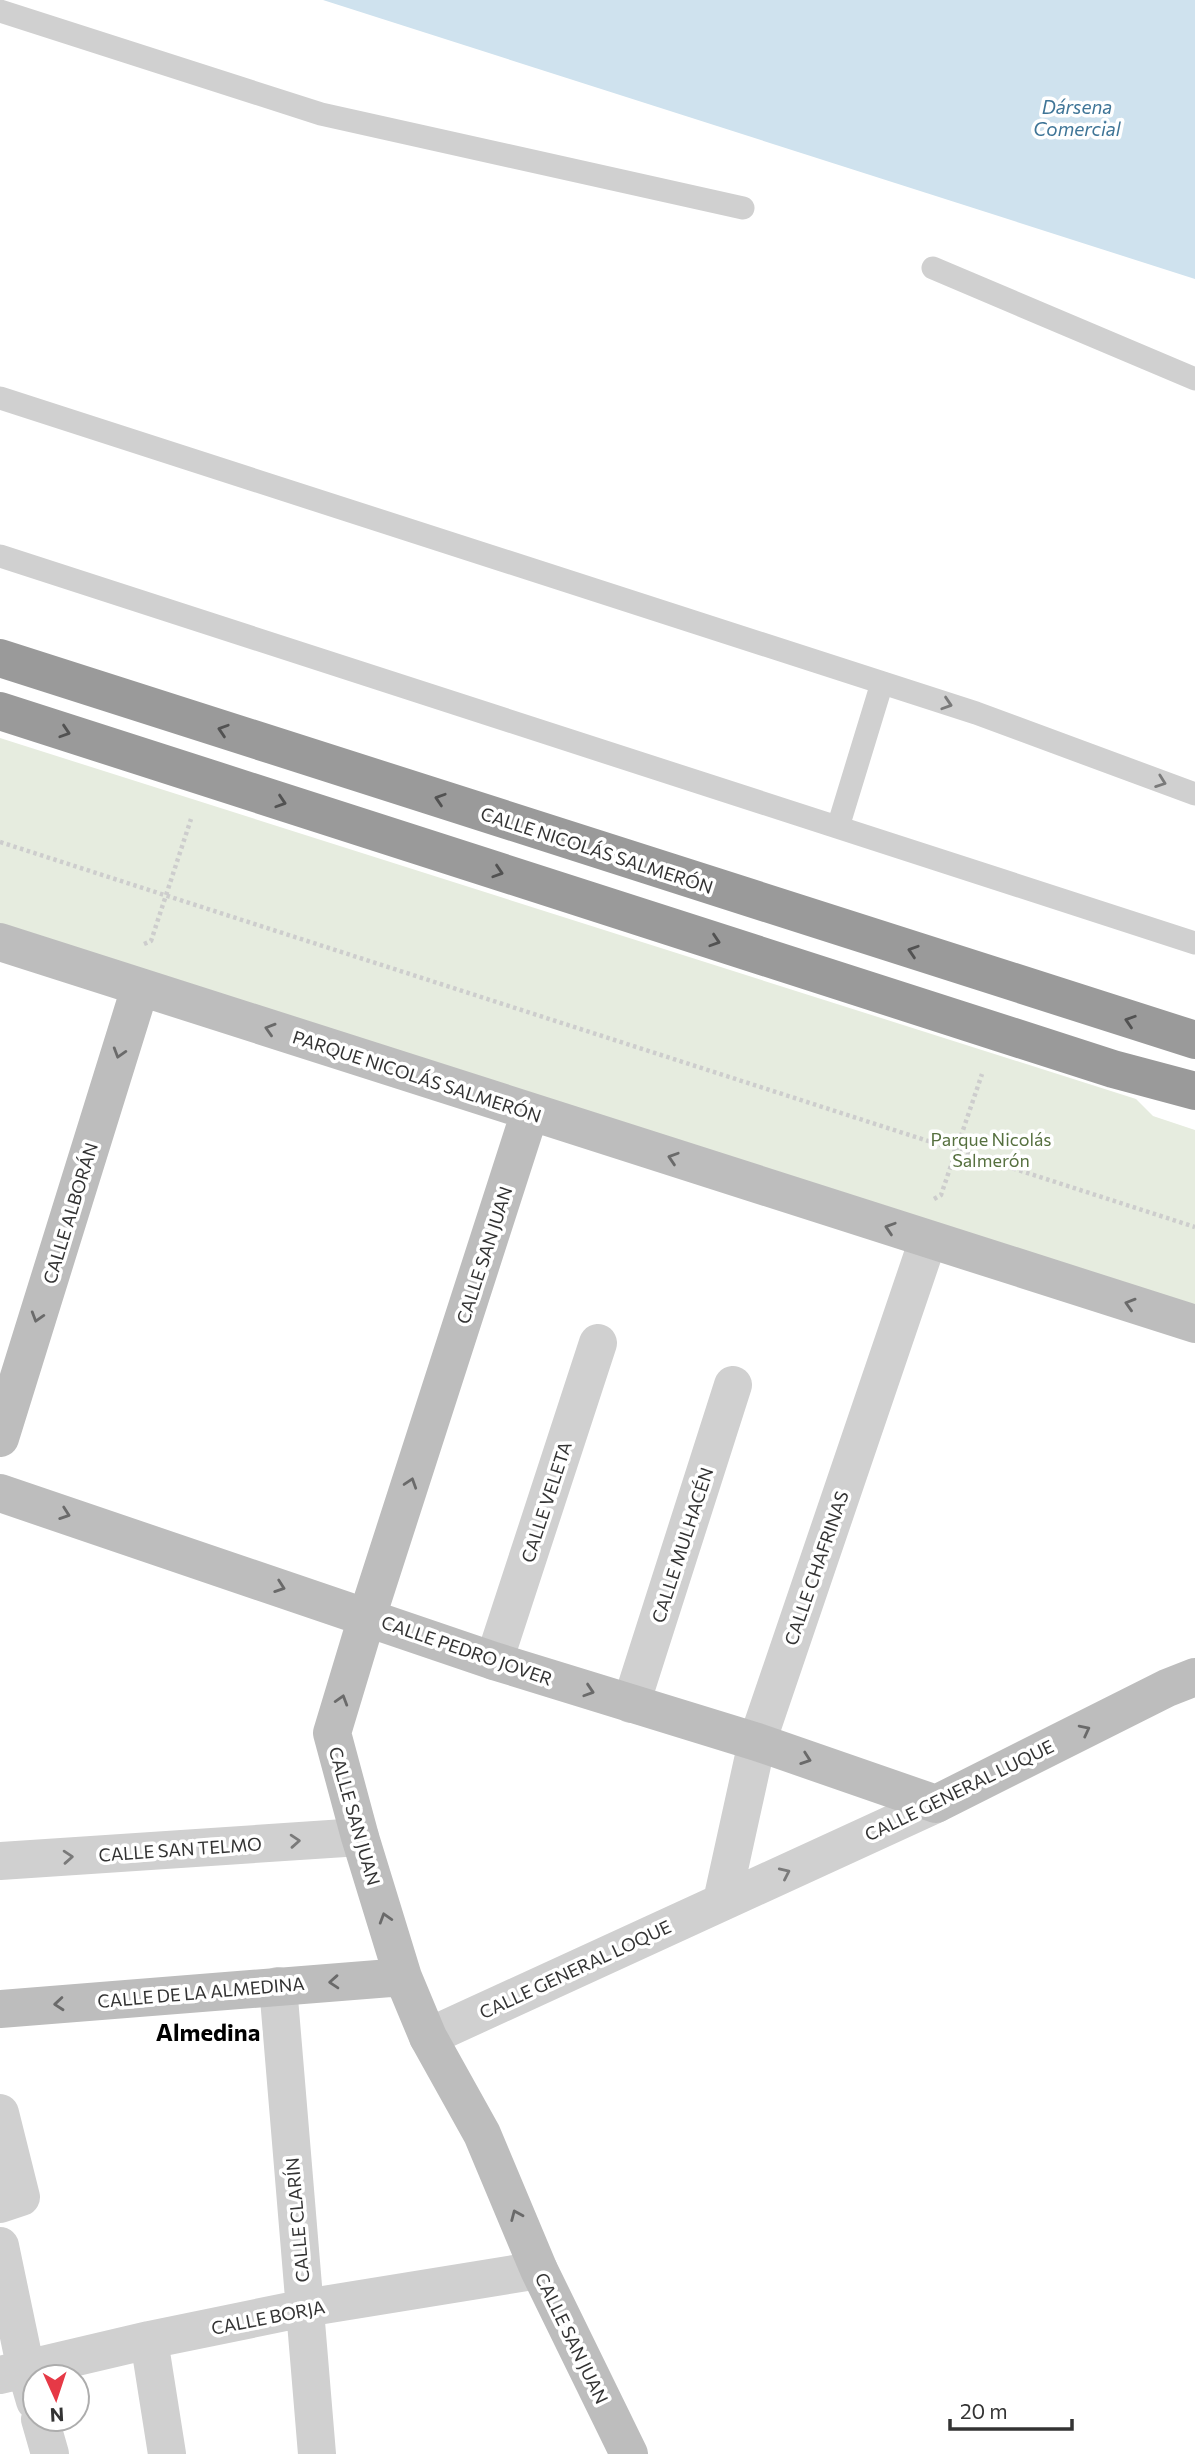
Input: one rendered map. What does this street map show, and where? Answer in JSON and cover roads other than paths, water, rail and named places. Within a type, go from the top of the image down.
[{"type":"highway","name":"CALLE NICOLÁS SALMERÓN","points":[[0,659],[1195,1040]]},
{"type":"highway","points":[[0,711],[1186,1092]]},
{"type":"street","name":"PARQUE NICOLÁS SALMERÓN","points":[[0,943],[1195,1324]]},
{"type":"street","name":"CALLE ALBORÁN","points":[[0,1438],[140,988]]},
{"type":"street","name":"CALLE SAN JUAN","points":[[530,1112],[332,1733],[402,1977],[428,2037],[482,2134],[539,2270],[629,2454]]},
{"type":"street","name":"CALLE CHAFRINAS","points":[[722,1901],[757,1742],[928,1240]]},
{"type":"street","name":"CALLE VELETA","points":[[494,1661],[598,1343]]},
{"type":"street","name":"CALLE MULHACÉN","points":[[631,1704],[733,1385]]},
{"type":"street","name":"CALLE PEDRO JOVER","points":[[0,1493],[494,1661],[757,1742],[936,1804]]},
{"type":"street","name":"CALLE GENERAL LUQUE","points":[[722,1901],[936,1804],[1167,1688],[1195,1677]]},
{"type":"street","name":"CALLE SAN TELMO","points":[[0,1861],[360,1837]]},
{"type":"street","name":"CALLE GENERAL LOQUE","points":[[428,2037],[722,1901]]},
{"type":"street","name":"CALLE DE LA ALMEDINA","points":[[0,2009],[402,1977]]},
{"type":"street","name":"CALLE CLARÍN","points":[[278,1986],[317,2454]]},
{"type":"street","points":[[0,2113],[21,2197],[0,2204]]},
{"type":"street","points":[[0,2246],[20,2382]]},
{"type":"street","name":"CALLE BORJA","points":[[20,2382],[149,2340],[305,2308],[539,2270]]},
{"type":"street","points":[[149,2340],[167,2454]]},
{"type":"street","points":[[44,2433],[50,2454]]},
{"type":"lane","points":[[0,11],[321,114],[744,208]]},
{"type":"lane","points":[[933,268],[1195,379]]},
{"type":"lane","points":[[0,397],[976,713],[1195,794]]},
{"type":"lane","points":[[0,556],[1195,943]]},
{"type":"lane","points":[[838,827],[882,683]]},
{"type":"water","name":"Dársena Comercial","points":[[323,0],[1195,0],[1195,279]]},
{"type":"district","name":"Almedina","points":[[208,2031]]},
{"type":"park label","name":"Parque Nicolás Salmerón","points":[[991,1149]]}]
